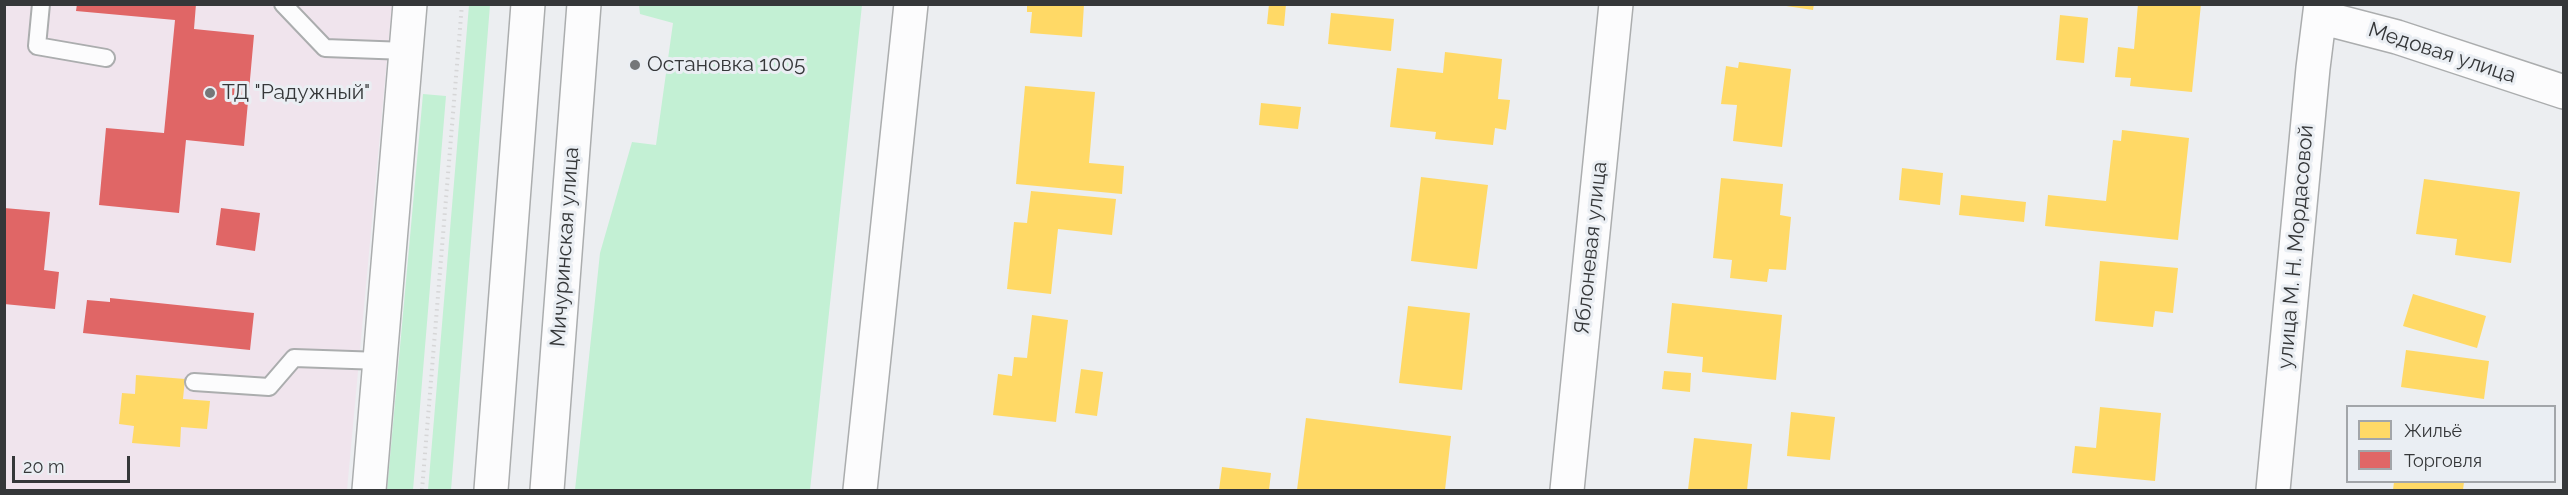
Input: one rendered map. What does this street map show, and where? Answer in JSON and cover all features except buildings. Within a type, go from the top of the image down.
[{"type":"street","points":[[369,490],[410,4]]},
{"type":"street","points":[[491,490],[528,4]]},
{"type":"street","name":"Мичуринская улица","points":[[547,490],[584,4]]},
{"type":"street","points":[[860,490],[911,4]]},
{"type":"street","name":"Яблоневая улица","points":[[1567,490],[1616,4]]},
{"type":"street","name":"Медовая улица","points":[[2320,11],[2564,92]]},
{"type":"street","name":"улица М. Н. Мордасовой","points":[[2273,490],[2320,11]]},
{"type":"lane","points":[[42,4],[37,46],[106,58]]},
{"type":"lane","points":[[283,4],[325,48],[406,51]]},
{"type":"lane","points":[[194,382],[269,387],[294,358],[381,361]]},
{"type":"path","points":[[422,490],[462,4]]},
{"type":"shaded area","points":[[4,5],[392,5],[347,490],[5,490]]},
{"type":"green space","points":[[469,5],[490,5],[451,490],[428,490]]},
{"type":"green space","points":[[639,5],[862,5],[810,490],[575,490],[600,253],[632,142],[656,145],[673,23],[640,14]]},
{"type":"green space","points":[[423,94],[446,96],[413,490],[387,490]]},
{"type":"place","name":"Остановка 1005","points":[[635,65]]},
{"type":"place","name":"ТД \"Радужный\"","points":[[210,93]]}]
